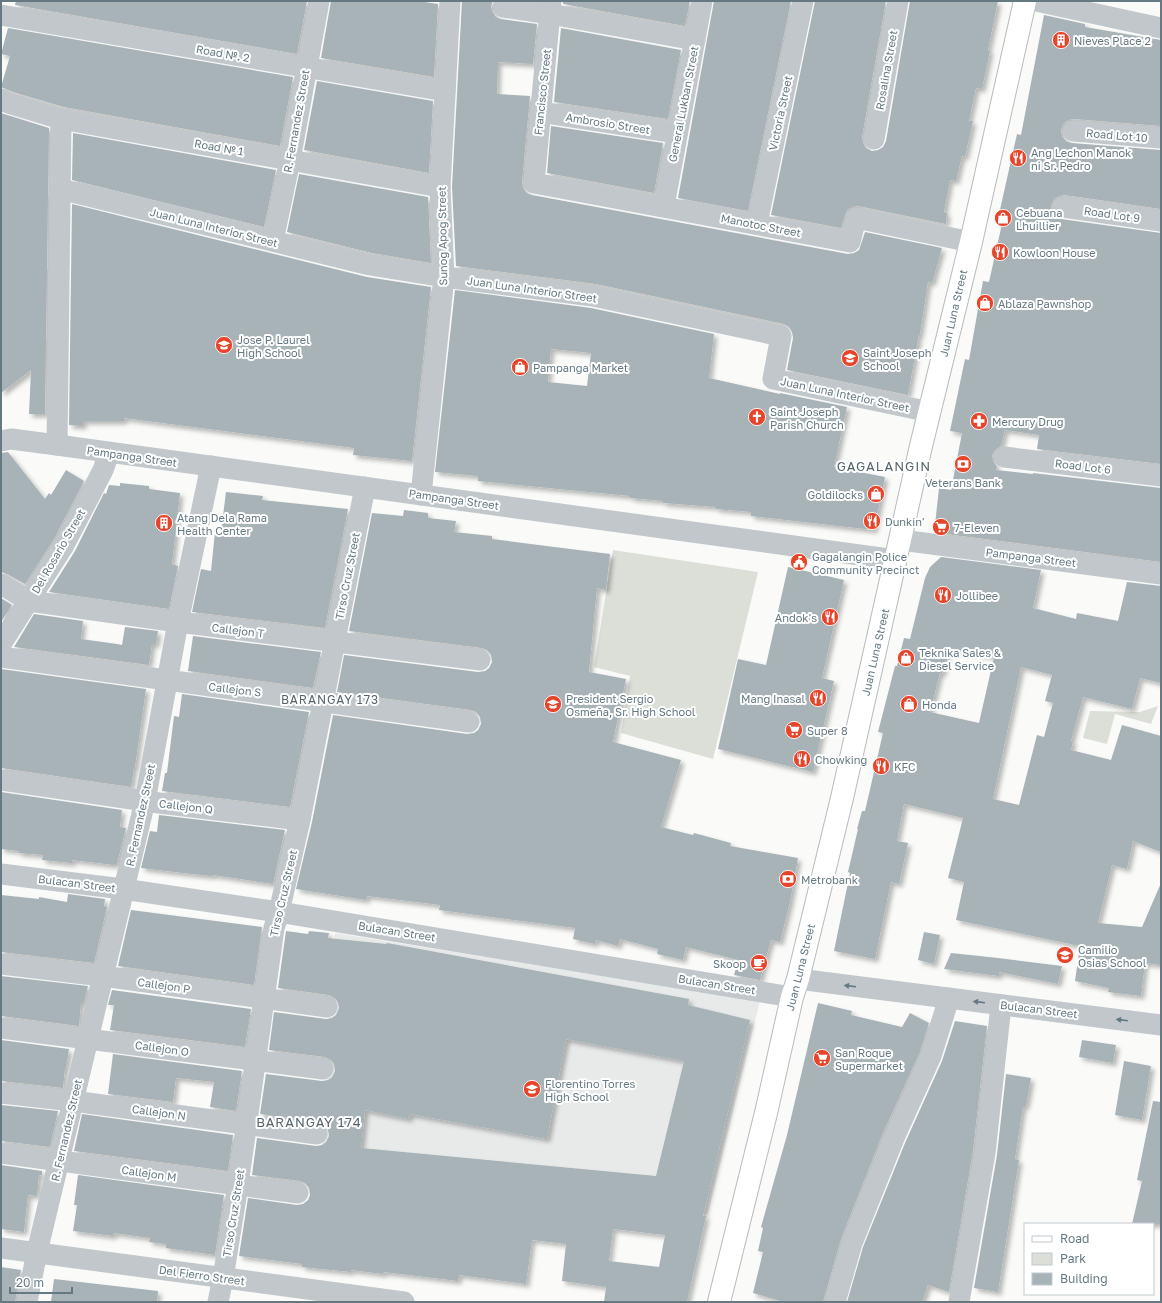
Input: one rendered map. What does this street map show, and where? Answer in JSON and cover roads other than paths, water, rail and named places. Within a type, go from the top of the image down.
[{"type":"main road","name":"Juan Luna Street","points":[[719,1302],[842,798],[930,412],[971,242],[1025,1]]},
{"type":"street","name":"R. Fernandez Street","points":[[273,241],[290,160],[319,1]]},
{"type":"street","name":"Sunog Apog Street","points":[[421,495],[444,277],[440,187],[450,1]]},
{"type":"street","name":"General Lukban Street","points":[[664,206],[702,1]]},
{"type":"street","name":"Victoria Street","points":[[756,224],[803,1]]},
{"type":"street","name":"Rosalina Street","points":[[874,139],[898,1]]},
{"type":"street","points":[[1036,1],[1161,28]]},
{"type":"street","points":[[503,7],[550,7],[695,40]]},
{"type":"street","name":"Francisco Street","points":[[534,182],[550,7]]},
{"type":"street","name":"Road №. 2","points":[[1,15],[446,91]]},
{"type":"street","name":"Road № 1","points":[[1,99],[8,103],[61,119],[440,187]]},
{"type":"street","name":"Ambrosio Street","points":[[540,112],[677,133]]},
{"type":"street","points":[[57,445],[61,119]]},
{"type":"street","name":"Road Lot 10","points":[[1073,131],[1161,138]]},
{"type":"street","name":"Manotoc Street","points":[[534,182],[850,242],[856,218],[971,242]]},
{"type":"street","name":"Juan Luna Interior Street","points":[[60,189],[370,265],[444,277],[593,296],[781,336],[773,379],[930,412]]},
{"type":"street","name":"Road Lot 9","points":[[1062,207],[1161,221]]},
{"type":"street","name":"Pampanga Street","points":[[6,440],[57,445],[421,495],[899,550],[1161,574]]},
{"type":"street","name":"Del Rosario Street","points":[[1,644],[64,545],[103,470],[109,453]]},
{"type":"street","name":"Road Lot 6","points":[[1004,457],[1161,476]]},
{"type":"street","name":"R. Fernandez Street","points":[[27,1302],[37,1252],[144,801],[178,622],[211,466]]},
{"type":"street","name":"Tirso Cruz Street","points":[[218,1302],[238,1185],[274,928],[300,820],[365,487]]},
{"type":"street","name":"Callejon T","points":[[1,584],[29,601],[178,622],[480,660]]},
{"type":"street","name":"Callejon S","points":[[1,657],[469,722]]},
{"type":"street","name":"Callejon Q","points":[[1,780],[144,801],[300,820]]},
{"type":"street","name":"Bulacan Street","points":[[1,874],[123,889],[795,988],[949,998],[1161,1025]]},
{"type":"street","name":"Callejon P","points":[[1,964],[327,1006]]},
{"type":"street","points":[[835,1302],[852,1242],[894,1138],[931,1056],[949,998]]},
{"type":"street","points":[[959,1302],[985,1152],[1001,1005]]},
{"type":"street","name":"Callejon O","points":[[1,1028],[323,1069]]},
{"type":"street","name":"Callejon N","points":[[1,1093],[73,1101],[317,1134]]},
{"type":"street","name":"Callejon M","points":[[1,1153],[298,1193]]},
{"type":"street","name":"Del Fierro Street","points":[[1,1248],[404,1302]]},
{"type":"place","name":"Nieves Place 2","points":[[1061,40]]},
{"type":"place","name":"Ang Lechon Manok ni Sr. Pedro","points":[[1018,158]]},
{"type":"place","name":"Cebuana Lhuillier","points":[[1003,218]]},
{"type":"place","name":"Kowloon House","points":[[1000,252]]},
{"type":"place","name":"Ablaza Pawnshop","points":[[985,303]]},
{"type":"place","name":"Jose P. Laurel High School","points":[[224,345]]},
{"type":"place","name":"Saint Joseph School","points":[[850,358]]},
{"type":"place","name":"Pampanga Market","points":[[520,367]]},
{"type":"place","name":"Saint Joseph Parish Church","points":[[757,417]]},
{"type":"place","name":"Mercury Drug","points":[[979,421]]},
{"type":"place","name":"Veterans Bank","points":[[963,464]]},
{"type":"place","name":"Goldilocks","points":[[876,494]]},
{"type":"place","name":"Dunkin'","points":[[872,521]]},
{"type":"place","name":"Atang Dela Rama Health Center","points":[[164,523]]},
{"type":"place","name":"7-Eleven","points":[[941,527]]},
{"type":"place","name":"Gagalangin Police Community Precinct","points":[[799,562]]},
{"type":"place","name":"Jollibee","points":[[943,595]]},
{"type":"place","name":"Andok's","points":[[830,617]]},
{"type":"place","name":"Teknika Sales & Diesel Service","points":[[906,658]]},
{"type":"place","name":"Mang Inasal","points":[[818,698]]},
{"type":"place","name":"President Sergio Osmeña, Sr. High School","points":[[553,704]]},
{"type":"place","name":"Honda","points":[[909,704]]},
{"type":"place","name":"Super 8","points":[[794,730]]},
{"type":"place","name":"Chowking","points":[[802,759]]},
{"type":"place","name":"KFC","points":[[881,766]]},
{"type":"place","name":"Metrobank","points":[[788,879]]},
{"type":"place","name":"Camilio Osias School","points":[[1065,955]]},
{"type":"place","name":"Skoop","points":[[759,963]]},
{"type":"place","name":"San Roque Supermarket","points":[[822,1058]]},
{"type":"place","name":"Florentino Torres High School","points":[[532,1089]]},
{"type":"district","name":"GAGALANGIN","points":[[884,466]]},
{"type":"district","name":"BARANGAY 173","points":[[330,699]]},
{"type":"district","name":"BARANGAY 174","points":[[309,1122]]}]
